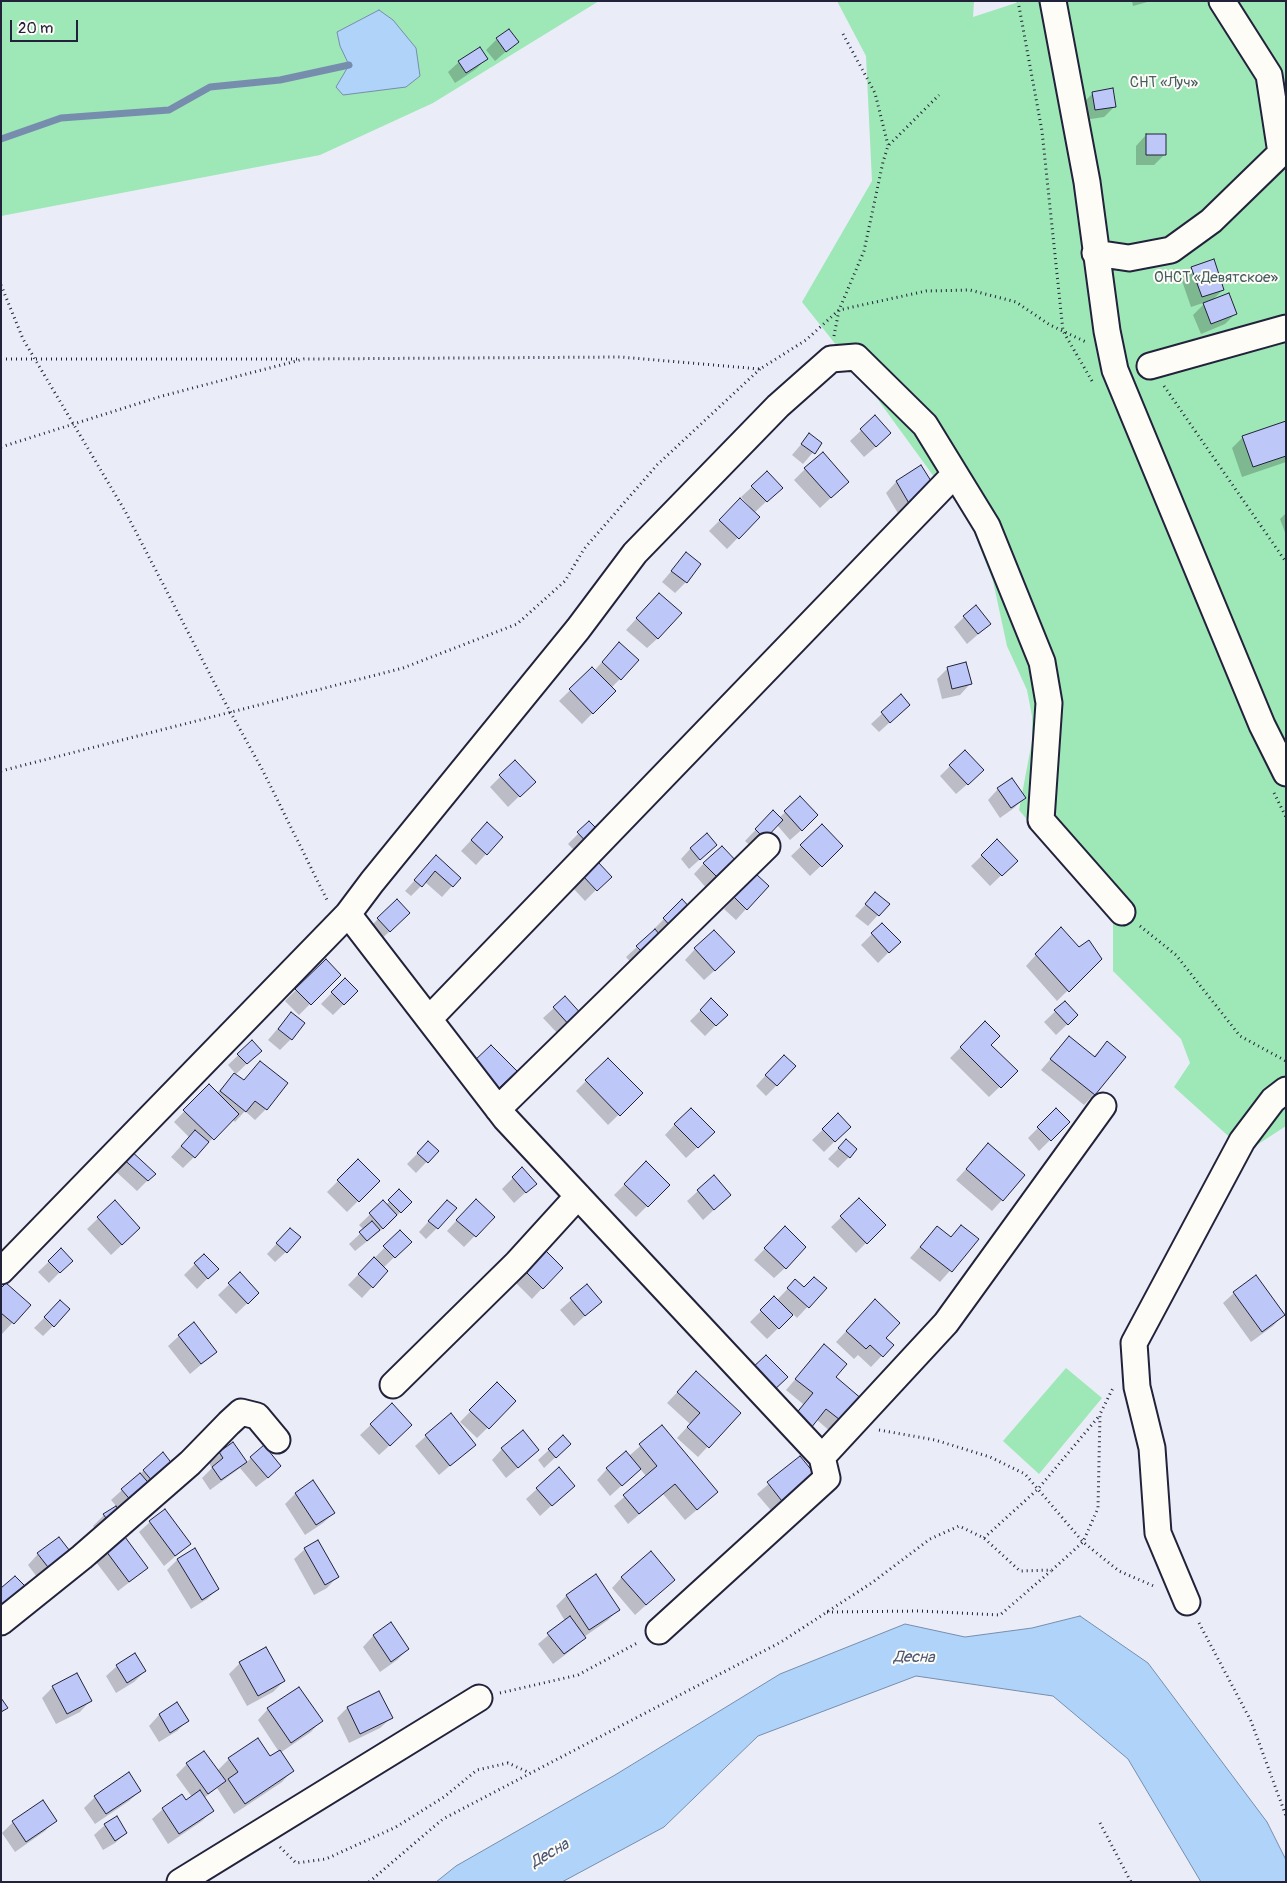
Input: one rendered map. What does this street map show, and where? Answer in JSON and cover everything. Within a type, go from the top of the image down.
[{"type":"street","points":[[1053,1],[1087,182],[1110,353],[1120,385],[1212,606],[1262,725],[1286,773]]},
{"type":"street","points":[[1095,252],[1128,258],[1171,250],[1211,221],[1284,150],[1268,74],[1222,1]]},
{"type":"street","points":[[1150,366],[1286,328]]},
{"type":"street","points":[[1,1271],[340,922],[578,629],[635,553],[778,406],[831,359],[856,357],[925,425],[987,526],[1042,662],[1048,703],[1042,820],[1122,912]]},
{"type":"street","points":[[429,1019],[954,474]]},
{"type":"street","points":[[498,1109],[767,846]]},
{"type":"street","points":[[340,922],[429,1019],[498,1109],[822,1457],[827,1478],[659,1630]]},
{"type":"street","points":[[1187,1602],[1158,1533],[1152,1448],[1137,1387],[1134,1343],[1242,1141],[1272,1100],[1286,1090]]},
{"type":"street","points":[[822,1457],[946,1323],[1103,1106]]},
{"type":"street","points":[[393,1385],[517,1263],[578,1196]]},
{"type":"street","points":[[1,1622],[82,1557],[190,1463],[241,1412],[257,1416],[277,1440]]},
{"type":"street","points":[[180,1882],[478,1698]]},
{"type":"path","points":[[843,34],[876,93],[888,146]]},
{"type":"path","points":[[1,771],[403,668],[517,624],[566,581],[584,549],[657,465],[760,369],[806,340],[839,310],[864,251],[888,146],[939,95]]},
{"type":"path","points":[[1,285],[23,339],[125,511],[340,922]]},
{"type":"path","points":[[839,310],[926,291],[970,290],[1016,302],[1050,325],[1110,353]]},
{"type":"path","points":[[1,359],[621,357],[760,369]]},
{"type":"path","points":[[1,447],[162,396],[304,358]]},
{"type":"path","points":[[1150,366],[1286,562]]},
{"type":"path","points":[[1122,912],[1176,955],[1240,1036],[1286,1061]]},
{"type":"path","points":[[984,1538],[1038,1488],[1100,1414],[1113,1387]]},
{"type":"path","points":[[826,1612],[920,1611],[1000,1615],[1083,1542],[1098,1508],[1100,1414]]},
{"type":"path","points":[[852,1424],[935,1440],[990,1457],[1025,1474],[1083,1542],[1119,1571],[1187,1602],[1250,1721],[1286,1816]]},
{"type":"path","points":[[369,1882],[443,1819],[781,1642],[873,1582],[930,1540],[959,1526],[984,1538],[1020,1571],[1052,1570]]},
{"type":"path","points":[[478,1698],[578,1675],[659,1630]]},
{"type":"path","points":[[263,1831],[296,1863],[326,1859],[396,1827],[444,1797],[477,1770],[508,1763],[530,1773]]},
{"type":"path","points":[[1100,1822],[1131,1882]]},
{"type":"green space","points":[[1,1],[599,1],[433,103],[320,155],[1,216]]},
{"type":"green space","points":[[837,1],[974,1],[973,17],[1022,1],[1286,1],[1286,1126],[1246,1152],[1174,1087],[1190,1063],[1181,1039],[1113,971],[1113,922],[1019,810],[1032,741],[1032,716],[1027,690],[1007,646],[993,581],[972,527],[957,503],[940,485],[860,375],[802,302],[872,181],[866,56]]},
{"type":"green space","points":[[1066,1368],[1102,1398],[1039,1474],[1003,1441]]},
{"type":"water","points":[[379,10],[393,20],[416,48],[420,76],[406,87],[343,95],[336,87],[349,65],[340,46],[337,32]]},
{"type":"water","name":"Десна","points":[[1080,1616],[1148,1663],[1267,1822],[1286,1860],[1286,1882],[1201,1882],[1128,1759],[1053,1696],[916,1676],[758,1736],[664,1827],[562,1882],[436,1882],[456,1866],[615,1775],[780,1674],[905,1624],[965,1637],[1032,1628]]},
{"type":"building","points":[[509,29],[519,42],[506,52],[496,38]]},
{"type":"building","points":[[480,47],[488,59],[466,73],[458,61]]},
{"type":"building","points":[[1113,88],[1116,107],[1095,110],[1092,92]]},
{"type":"building","points":[[1146,134],[1166,134],[1166,155],[1146,155]]},
{"type":"building","points":[[1214,259],[1224,290],[1202,297],[1191,267]]},
{"type":"building","points":[[1229,293],[1237,314],[1211,324],[1203,303]]},
{"type":"building","points":[[875,415],[891,433],[876,447],[860,429]]},
{"type":"building","points":[[1286,421],[1286,456],[1253,467],[1242,436]]},
{"type":"building","points":[[809,433],[822,443],[815,454],[801,444]]},
{"type":"building","points":[[823,452],[849,482],[831,498],[804,468]]},
{"type":"building","points":[[921,465],[936,489],[910,505],[896,481]]},
{"type":"building","points":[[767,471],[783,488],[767,502],[751,486]]},
{"type":"building","points":[[740,498],[760,517],[739,539],[719,520]]},
{"type":"building","points":[[686,552],[701,564],[687,583],[671,571]]},
{"type":"building","points":[[659,593],[682,613],[658,639],[636,618]]},
{"type":"building","points":[[976,605],[991,624],[978,634],[963,616]]},
{"type":"building","points":[[619,642],[639,660],[621,680],[602,662]]},
{"type":"building","points":[[966,662],[972,684],[952,689],[947,667]]},
{"type":"building","points":[[592,667],[616,691],[593,714],[569,689]]},
{"type":"building","points":[[901,694],[910,705],[890,723],[881,712]]},
{"type":"building","points":[[965,750],[984,770],[968,785],[949,765]]},
{"type":"building","points":[[515,760],[536,782],[520,797],[499,775]]},
{"type":"building","points":[[1012,778],[1026,798],[1011,808],[997,788]]},
{"type":"building","points":[[800,796],[818,815],[802,831],[784,811]]},
{"type":"building","points":[[773,810],[783,820],[765,839],[755,829]]},
{"type":"building","points":[[589,821],[603,835],[591,847],[577,832]]},
{"type":"building","points":[[487,822],[503,837],[487,855],[471,840]]},
{"type":"building","points":[[822,824],[843,846],[822,867],[800,845]]},
{"type":"building","points":[[707,833],[717,845],[700,860],[690,848]]},
{"type":"building","points":[[997,839],[1018,861],[1002,876],[981,855]]},
{"type":"building","points":[[722,846],[739,864],[721,881],[703,863]]},
{"type":"building","points":[[436,855],[461,878],[453,887],[435,871],[422,887],[414,880]]},
{"type":"building","points":[[598,862],[612,877],[597,891],[583,876]]},
{"type":"building","points":[[756,874],[769,886],[747,910],[734,897]]},
{"type":"building","points":[[875,892],[890,904],[879,916],[865,904]]},
{"type":"building","points":[[397,899],[410,913],[390,932],[377,918]]},
{"type":"building","points":[[682,899],[692,910],[673,929],[663,918]]},
{"type":"building","points":[[882,923],[901,942],[889,953],[871,933]]},
{"type":"building","points":[[1061,927],[1079,947],[1089,940],[1102,959],[1069,992],[1035,954]]},
{"type":"building","points":[[655,929],[664,940],[646,956],[636,946]]},
{"type":"building","points":[[714,930],[735,952],[715,971],[694,948]]},
{"type":"building","points":[[326,959],[341,975],[311,1005],[295,989]]},
{"type":"building","points":[[345,978],[358,991],[344,1005],[331,992]]},
{"type":"building","points":[[565,996],[583,1016],[571,1027],[553,1007]]},
{"type":"building","points":[[711,998],[728,1015],[716,1026],[700,1010]]},
{"type":"building","points":[[1065,1001],[1078,1015],[1068,1025],[1054,1010]]},
{"type":"building","points":[[291,1012],[305,1023],[292,1040],[278,1029]]},
{"type":"building","points":[[985,1021],[1000,1036],[991,1045],[1018,1071],[1001,1088],[960,1047]]},
{"type":"building","points":[[1069,1036],[1095,1057],[1107,1041],[1126,1057],[1095,1095],[1050,1059]]},
{"type":"building","points":[[252,1040],[262,1051],[247,1064],[237,1054]]},
{"type":"building","points":[[491,1045],[517,1071],[499,1088],[473,1062]]},
{"type":"building","points":[[784,1055],[796,1066],[777,1086],[765,1075]]},
{"type":"building","points":[[608,1058],[643,1093],[620,1116],[585,1080]]},
{"type":"building","points":[[260,1061],[288,1083],[267,1110],[255,1101],[246,1112],[220,1091],[234,1073],[244,1080]]},
{"type":"building","points":[[209,1084],[239,1114],[214,1140],[183,1110]]},
{"type":"building","points":[[691,1108],[715,1132],[698,1148],[674,1124]]},
{"type":"building","points":[[1056,1108],[1070,1122],[1051,1141],[1037,1127]]},
{"type":"building","points":[[838,1113],[851,1127],[835,1142],[822,1129]]},
{"type":"building","points":[[195,1130],[209,1142],[195,1158],[181,1146]]},
{"type":"building","points":[[846,1139],[857,1149],[850,1158],[838,1148]]},
{"type":"building","points":[[428,1141],[439,1151],[428,1163],[417,1153]]},
{"type":"building","points":[[988,1143],[1025,1175],[1003,1201],[966,1169]]},
{"type":"building","points":[[128,1148],[156,1174],[148,1181],[120,1156]]},
{"type":"building","points":[[358,1159],[380,1181],[359,1202],[337,1180]]},
{"type":"building","points":[[646,1161],[670,1185],[648,1207],[624,1184]]},
{"type":"building","points":[[522,1167],[537,1184],[526,1193],[512,1177]]},
{"type":"building","points":[[714,1175],[731,1195],[714,1210],[697,1190]]},
{"type":"building","points":[[399,1189],[412,1202],[401,1213],[388,1200]]},
{"type":"building","points":[[859,1198],[886,1225],[867,1244],[840,1216]]},
{"type":"building","points":[[476,1199],[495,1217],[476,1237],[456,1220]]},
{"type":"building","points":[[115,1200],[140,1228],[122,1245],[97,1217]]},
{"type":"building","points":[[383,1200],[397,1215],[383,1229],[369,1213]]},
{"type":"building","points":[[447,1200],[457,1208],[438,1229],[428,1221]]},
{"type":"building","points":[[372,1221],[380,1230],[367,1241],[359,1232]]},
{"type":"building","points":[[961,1225],[979,1239],[952,1272],[920,1247],[937,1226],[951,1237]]},
{"type":"building","points":[[785,1226],[806,1247],[786,1269],[764,1248]]},
{"type":"building","points":[[290,1228],[301,1237],[287,1253],[276,1243]]},
{"type":"building","points":[[400,1230],[412,1242],[395,1258],[383,1246]]},
{"type":"building","points":[[61,1248],[73,1261],[60,1273],[48,1261]]},
{"type":"building","points":[[546,1251],[563,1268],[543,1289],[526,1272]]},
{"type":"building","points":[[204,1254],[219,1269],[208,1279],[194,1263]]},
{"type":"building","points":[[374,1257],[388,1271],[373,1288],[358,1274]]},
{"type":"building","points":[[240,1272],[259,1293],[248,1304],[228,1283]]},
{"type":"building","points":[[1256,1275],[1285,1315],[1262,1332],[1233,1292]]},
{"type":"building","points":[[814,1277],[827,1288],[809,1308],[787,1288],[795,1279],[804,1287]]},
{"type":"building","points":[[6,1283],[31,1305],[14,1324],[1,1313],[1,1288]]},
{"type":"building","points":[[587,1284],[602,1302],[585,1316],[570,1298]]},
{"type":"building","points":[[774,1296],[793,1315],[779,1329],[760,1310]]},
{"type":"building","points":[[875,1299],[900,1323],[886,1338],[894,1345],[883,1357],[870,1345],[866,1349],[846,1331]]},
{"type":"building","points":[[60,1300],[70,1309],[54,1327],[44,1317]]},
{"type":"building","points":[[194,1322],[217,1352],[201,1364],[178,1335]]},
{"type":"building","points":[[824,1344],[847,1364],[836,1377],[863,1400],[844,1423],[826,1409],[811,1428],[795,1415],[813,1393],[795,1379]]},
{"type":"building","points":[[766,1355],[788,1377],[772,1392],[750,1370]]},
{"type":"building","points":[[696,1371],[741,1413],[709,1448],[687,1427],[700,1413],[677,1392]]},
{"type":"building","points":[[497,1382],[516,1401],[489,1429],[469,1410]]},
{"type":"building","points":[[392,1403],[412,1425],[390,1446],[370,1424]]},
{"type":"building","points":[[451,1413],[476,1445],[450,1466],[425,1435]]},
{"type":"building","points":[[662,1425],[718,1492],[697,1510],[675,1484],[639,1514],[623,1495],[657,1466],[639,1444]]},
{"type":"building","points":[[523,1430],[539,1450],[518,1468],[501,1448]]},
{"type":"building","points":[[563,1435],[571,1444],[556,1458],[548,1449]]},
{"type":"building","points":[[233,1442],[247,1462],[221,1480],[212,1467],[223,1458],[219,1452]]},
{"type":"building","points":[[264,1445],[281,1466],[268,1478],[250,1457]]},
{"type":"building","points":[[626,1451],[641,1469],[622,1486],[606,1468]]},
{"type":"building","points":[[163,1452],[173,1465],[153,1482],[143,1470]]},
{"type":"building","points":[[800,1456],[818,1478],[785,1505],[767,1482]]},
{"type":"building","points":[[559,1467],[575,1486],[552,1506],[536,1488]]},
{"type":"building","points":[[140,1473],[152,1487],[133,1503],[121,1489]]},
{"type":"building","points":[[313,1480],[335,1513],[316,1525],[295,1493]]},
{"type":"building","points":[[116,1506],[121,1514],[109,1522],[103,1514]]},
{"type":"building","points":[[165,1509],[191,1544],[175,1556],[149,1521]]},
{"type":"building","points":[[59,1537],[73,1555],[51,1571],[37,1553]]},
{"type":"building","points":[[125,1537],[148,1568],[129,1582],[106,1551]]},
{"type":"building","points":[[318,1540],[339,1577],[325,1585],[304,1548]]},
{"type":"building","points":[[195,1548],[219,1589],[202,1600],[177,1559]]},
{"type":"building","points":[[651,1551],[675,1580],[646,1605],[621,1577]]},
{"type":"building","points":[[596,1574],[620,1610],[589,1630],[566,1595]]},
{"type":"building","points":[[15,1576],[30,1591],[1,1609],[1,1588]]},
{"type":"building","points":[[570,1616],[586,1638],[564,1654],[547,1633]]},
{"type":"building","points":[[391,1622],[409,1649],[391,1662],[373,1635]]},
{"type":"building","points":[[266,1647],[285,1681],[258,1696],[239,1662]]},
{"type":"building","points":[[135,1653],[146,1671],[127,1683],[116,1665]]},
{"type":"building","points":[[77,1673],[92,1701],[67,1714],[52,1686]]},
{"type":"building","points":[[299,1687],[323,1721],[291,1743],[267,1708]]},
{"type":"building","points":[[379,1691],[393,1718],[360,1734],[347,1707]]},
{"type":"building","points":[[1,1698],[8,1708],[1,1712]]},
{"type":"building","points":[[177,1702],[189,1721],[170,1733],[159,1714]]},
{"type":"building","points":[[258,1738],[270,1756],[280,1750],[294,1771],[245,1804],[228,1779],[238,1772],[228,1758]]},
{"type":"building","points":[[204,1751],[226,1781],[208,1794],[186,1763]]},
{"type":"building","points":[[129,1772],[141,1791],[106,1814],[94,1796]]},
{"type":"building","points":[[200,1790],[214,1811],[179,1834],[162,1808],[182,1794],[186,1800]]},
{"type":"building","points":[[43,1800],[57,1821],[26,1842],[12,1821]]},
{"type":"building","points":[[117,1816],[127,1833],[115,1841],[104,1824]]},
{"type":"waterway","points":[[1,139],[61,118],[169,110],[210,87],[280,80],[349,65]]},
{"type":"park label","name":"СНТ «Луч»","points":[[1164,83]]},
{"type":"park label","name":"ОНСТ «Девятское»","points":[[1216,278]]}]
